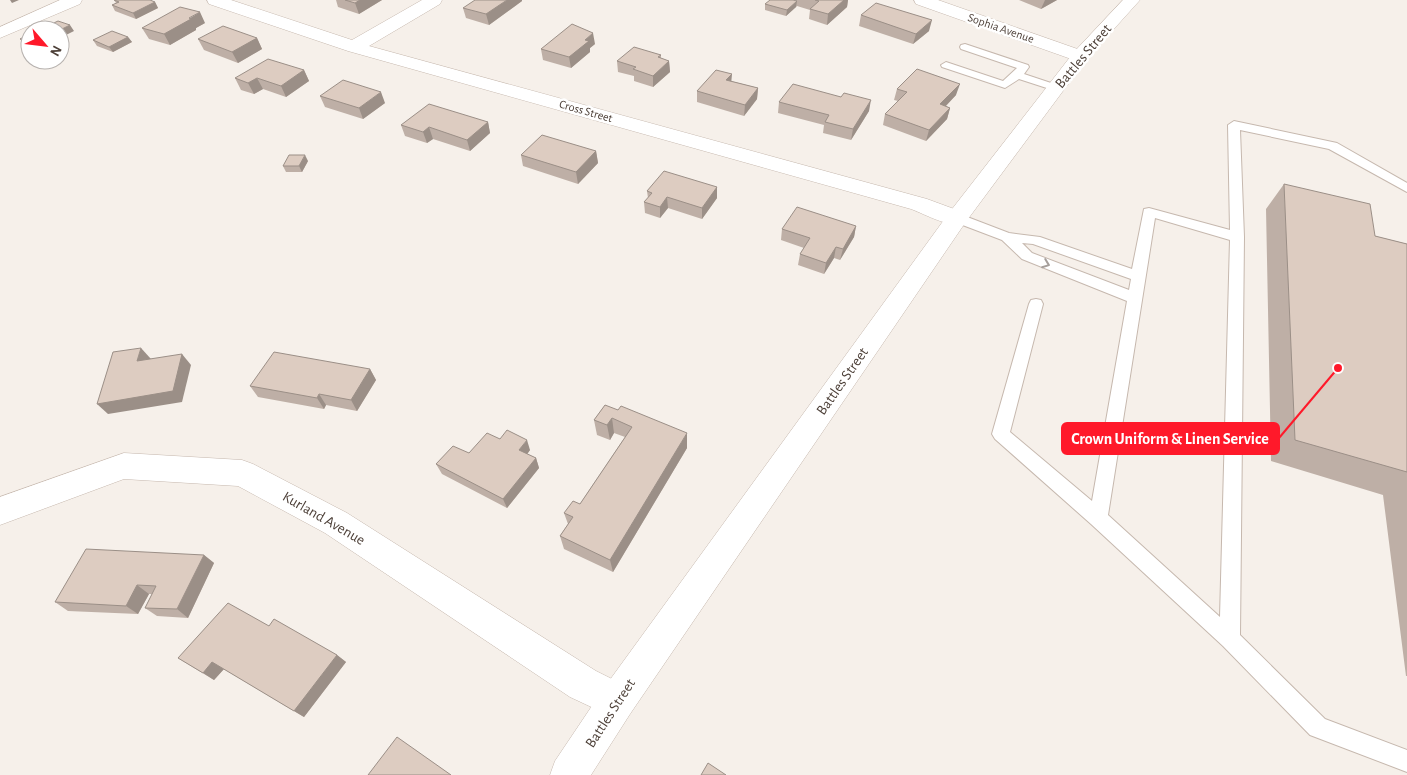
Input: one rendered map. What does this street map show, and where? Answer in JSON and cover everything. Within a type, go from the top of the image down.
[{"type":"street","points":[[0,33],[74,0]]},
{"type":"street","name":"Cross Street","points":[[215,0],[354,47],[919,204],[957,218]]},
{"type":"street","points":[[354,47],[434,0]]},
{"type":"street","name":"Sophia Avenue","points":[[922,0],[1080,56]]},
{"type":"street","name":"Battles Street","points":[[569,775],[617,700],[957,218],[1080,56],[1132,0]]},
{"type":"street","name":"Kurland Avenue","points":[[0,511],[124,466],[242,473],[336,523],[583,684],[617,700]]},
{"type":"lane","points":[[946,65],[1005,85],[1024,67],[965,48]]},
{"type":"lane","points":[[1017,75],[1056,88]]},
{"type":"lane","points":[[1230,639],[1237,237],[1234,125],[1333,146],[1407,188]]},
{"type":"lane","points":[[1098,518],[1149,212],[1237,237]]},
{"type":"lane","points":[[957,218],[1007,237],[1035,240],[1137,276]]},
{"type":"lane","points":[[1007,237],[1027,256],[1134,298]]},
{"type":"lane","points":[[1036,304],[1001,434],[1098,518],[1230,639],[1318,727],[1407,761]]},
{"type":"building","points":[[114,0],[150,0],[155,2],[133,13],[112,5],[119,2]]},
{"type":"building","points":[[345,0],[360,0],[355,3]]},
{"type":"building","points":[[475,0],[507,0],[486,14],[463,8]]},
{"type":"building","points":[[770,0],[797,1],[787,10],[765,4]]},
{"type":"building","points":[[815,0],[844,0],[828,14],[810,9],[819,1]]},
{"type":"building","points":[[876,3],[932,20],[916,34],[861,15]]},
{"type":"building","points":[[180,7],[200,12],[164,34],[142,28]]},
{"type":"building","points":[[572,24],[593,33],[585,40],[589,41],[569,57],[541,49]]},
{"type":"building","points":[[223,26],[257,38],[232,52],[198,39]]},
{"type":"building","points":[[112,31],[128,37],[109,47],[93,40]]},
{"type":"building","points":[[634,47],[661,55],[658,57],[669,61],[653,76],[633,69],[636,67],[617,61]]},
{"type":"building","points":[[268,59],[304,70],[281,86],[257,78],[248,83],[235,78]]},
{"type":"building","points":[[917,69],[960,84],[940,104],[950,108],[929,130],[885,114],[907,92],[897,89]]},
{"type":"building","points":[[716,70],[732,74],[726,80],[758,88],[745,105],[697,91]]},
{"type":"building","points":[[343,80],[381,92],[359,108],[320,96]]},
{"type":"building","points":[[793,84],[841,97],[844,93],[871,100],[853,129],[825,122],[829,115],[779,102]]},
{"type":"building","points":[[429,104],[488,122],[467,140],[429,127],[423,132],[401,125]]},
{"type":"building","points":[[542,135],[596,151],[576,172],[521,155]]},
{"type":"building","points":[[289,155],[305,155],[299,166],[283,166]]},
{"type":"building","points":[[664,171],[717,187],[702,208],[667,197],[660,207],[644,202],[652,193],[647,191]]},
{"type":"building","points":[[1284,184],[1370,204],[1375,236],[1407,244],[1407,472],[1295,440]]},
{"type":"building","points":[[797,207],[856,226],[843,249],[836,247],[826,263],[800,254],[810,238],[782,229]]},
{"type":"building","points":[[141,348],[137,361],[182,354],[173,391],[97,404],[113,352]]},
{"type":"building","points":[[274,352],[370,369],[351,400],[319,394],[317,398],[250,386]]},
{"type":"building","points":[[605,405],[618,410],[621,406],[687,433],[610,560],[560,536],[573,517],[564,513],[573,501],[580,504],[632,427],[612,418],[607,425],[594,420]]},
{"type":"building","points":[[507,430],[527,440],[519,450],[536,458],[503,499],[436,464],[453,446],[469,453],[487,433],[500,439]]},
{"type":"building","points":[[86,549],[204,555],[177,609],[145,608],[156,586],[137,585],[126,606],[55,602]]},
{"type":"building","points":[[228,603],[269,626],[274,619],[337,655],[294,711],[212,662],[203,673],[178,658]]},
{"type":"building","points":[[397,737],[451,775],[368,775]]},
{"type":"building","points":[[708,763],[726,775],[701,775]]},
{"type":"place","name":"Crown Uniform & Linen Service","points":[[1338,368]]}]
